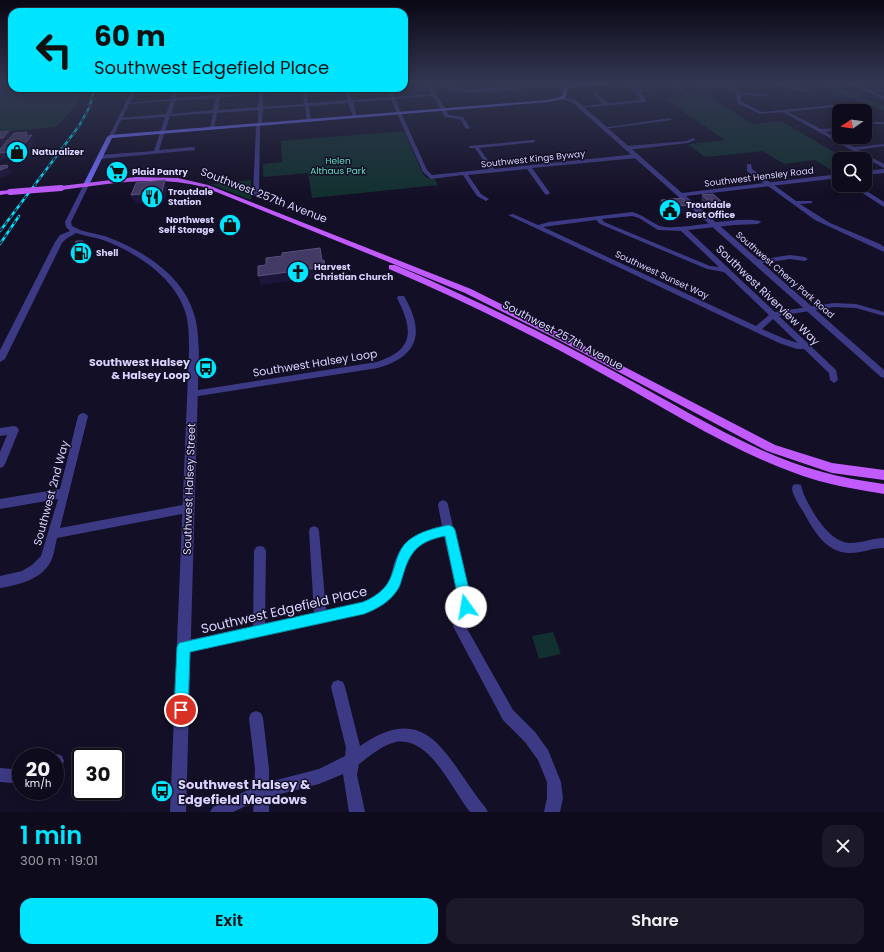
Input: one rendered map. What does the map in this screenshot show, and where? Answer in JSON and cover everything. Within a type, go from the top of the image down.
[{"type":"main road","points":[[0,193],[86,185],[110,137],[322,120]]},
{"type":"main road","name":"Southwest 257th Avenue","points":[[86,185],[94,182],[153,178],[185,181],[210,187],[468,291],[558,336],[771,448],[832,468],[884,475]]},
{"type":"main road","name":"Southwest 257th Avenue","points":[[86,185],[92,186],[157,182],[199,189],[394,267],[471,302],[553,342],[755,452],[822,477],[846,483],[884,488]]},
{"type":"street","points":[[110,137],[119,120]]},
{"type":"street","points":[[156,152],[166,120]]},
{"type":"street","points":[[212,128],[214,120]]},
{"type":"street","points":[[256,195],[260,120]]},
{"type":"street","name":"Southwest Kings Byway","points":[[403,120],[425,170],[431,177],[636,156]]},
{"type":"street","points":[[463,120],[468,128]]},
{"type":"street","name":"Southwest Cherry Park Road","points":[[595,120],[884,374]]},
{"type":"street","points":[[604,128],[635,122],[660,120]]},
{"type":"street","points":[[800,120],[884,166]]},
{"type":"street","points":[[872,124],[884,123]]},
{"type":"street","points":[[462,128],[474,127]]},
{"type":"street","points":[[820,131],[832,130]]},
{"type":"street","points":[[627,148],[688,142],[693,139]]},
{"type":"street","points":[[493,171],[474,148],[533,141]]},
{"type":"street","points":[[852,149],[884,146]]},
{"type":"street","points":[[100,157],[193,149]]},
{"type":"street","points":[[586,161],[593,168]]},
{"type":"street","points":[[749,165],[749,170],[827,224],[869,240],[884,250]]},
{"type":"street","points":[[528,167],[547,193]]},
{"type":"street","points":[[872,172],[884,171]]},
{"type":"street","points":[[465,174],[479,195],[486,199]]},
{"type":"street","name":"Southwest Hensley Road","points":[[680,195],[832,177]]},
{"type":"street","points":[[76,230],[70,228],[67,224],[86,185]]},
{"type":"street","points":[[864,192],[884,205]]},
{"type":"street","points":[[796,203],[810,202]]},
{"type":"street","points":[[538,227],[549,224],[635,214],[642,216],[657,228],[682,228],[713,224],[758,222]]},
{"type":"street","name":"Southwest Sunset Way","points":[[511,215],[791,345],[806,346]]},
{"type":"street","points":[[597,218],[602,223],[709,268],[726,270]]},
{"type":"street","name":"Southwest Riverview Way","points":[[682,228],[806,346],[832,372],[834,380]]},
{"type":"street","points":[[0,359],[58,242],[63,237],[76,230]]},
{"type":"street","name":"Southwest Halsey Street","points":[[76,230],[106,239],[130,250],[161,272],[179,290],[188,308],[192,326],[192,394],[178,812]]},
{"type":"street","points":[[757,262],[790,257],[805,259]]},
{"type":"street","name":"Southwest Halsey Loop","points":[[192,394],[378,365],[392,360],[403,354],[412,340],[412,330],[401,298]]},
{"type":"street","points":[[757,329],[774,315],[810,309],[846,305],[863,307],[884,314]]},
{"type":"street","name":"Southwest 2nd Way","points":[[0,582],[22,578],[34,572],[46,559],[83,416]]},
{"type":"street","points":[[0,432],[14,430],[0,464]]},
{"type":"street","points":[[797,488],[799,496],[818,528],[834,542],[851,548],[872,543],[884,543]]},
{"type":"street","points":[[0,504],[64,493]]},
{"type":"street","points":[[443,505],[466,607],[459,626],[508,715],[530,737],[543,755],[554,782],[555,798],[552,812]]},
{"type":"street","points":[[53,534],[188,509]]},
{"type":"street","name":"Southwest Edgefield Place","points":[[184,647],[364,608],[376,603],[394,585],[404,554],[412,544],[431,534],[449,530]]},
{"type":"street","points":[[314,532],[320,618]]},
{"type":"street","points":[[259,631],[260,551]]},
{"type":"street","points":[[338,687],[353,748],[350,775],[357,812]]},
{"type":"street","points":[[256,718],[263,792],[261,812]]},
{"type":"street","points":[[218,812],[248,796],[323,776],[351,762],[384,738],[407,735],[419,738],[432,748],[480,812]]},
{"type":"street","points":[[0,775],[12,776]]},
{"type":"green space","points":[[0,120],[62,120],[56,127],[0,132]]},
{"type":"green space","points":[[696,120],[746,120],[753,124],[781,121],[834,152],[832,152],[832,171],[815,160],[784,164],[763,151],[705,157],[688,144],[725,140]]},
{"type":"green space","name":"Helen Althaus Park","points":[[404,131],[423,174],[427,178],[435,179],[438,185],[312,198],[308,173],[263,177],[263,164],[282,162],[281,141]]},
{"type":"green space","points":[[251,180],[251,200],[210,184]]},
{"type":"green space","points":[[553,632],[561,654],[539,659],[532,636]]},
{"type":"building","points":[[9,131],[3,138],[0,138],[0,132]]},
{"type":"building","points":[[27,132],[26,136],[32,135],[19,151],[0,153],[0,149],[14,133]]},
{"type":"building","points":[[7,165],[8,167],[0,170],[0,166]]},
{"type":"building","points":[[165,180],[162,192],[131,195],[136,183]]},
{"type":"building","points":[[713,194],[721,201],[710,202],[702,195]]},
{"type":"building","points":[[682,198],[689,205],[668,207],[661,200]]},
{"type":"building","points":[[76,241],[83,241],[81,245],[84,245],[82,251],[73,252]]},
{"type":"building","points":[[320,248],[322,261],[324,260],[325,267],[258,276],[258,266],[266,265],[266,258],[282,256],[282,253]]},
{"type":"railway","points":[[0,231],[82,120]]},
{"type":"railway","points":[[0,244],[19,216]]},
{"type":"place","name":"Naturalizer","points":[[17,152]]},
{"type":"place","name":"Plaid Pantry","points":[[117,172]]},
{"type":"place","name":"Troutdale Station","points":[[152,197]]},
{"type":"place","name":"Troutdale Post Office","points":[[670,210]]},
{"type":"place","name":"Northwest Self Storage","points":[[230,225]]},
{"type":"place","name":"Shell","points":[[81,253]]},
{"type":"place","name":"Harvest Christian Church","points":[[298,272]]},
{"type":"place","name":"Southwest Halsey & Halsey Loop","points":[[206,368]]},
{"type":"place","name":"Southwest Halsey & Edgefield Meadows","points":[[162,791]]},
{"type":"route","points":[[181,710],[184,647],[364,608],[376,603],[386,595],[394,585],[404,554],[412,544],[431,534],[449,530],[466,607]]}]
